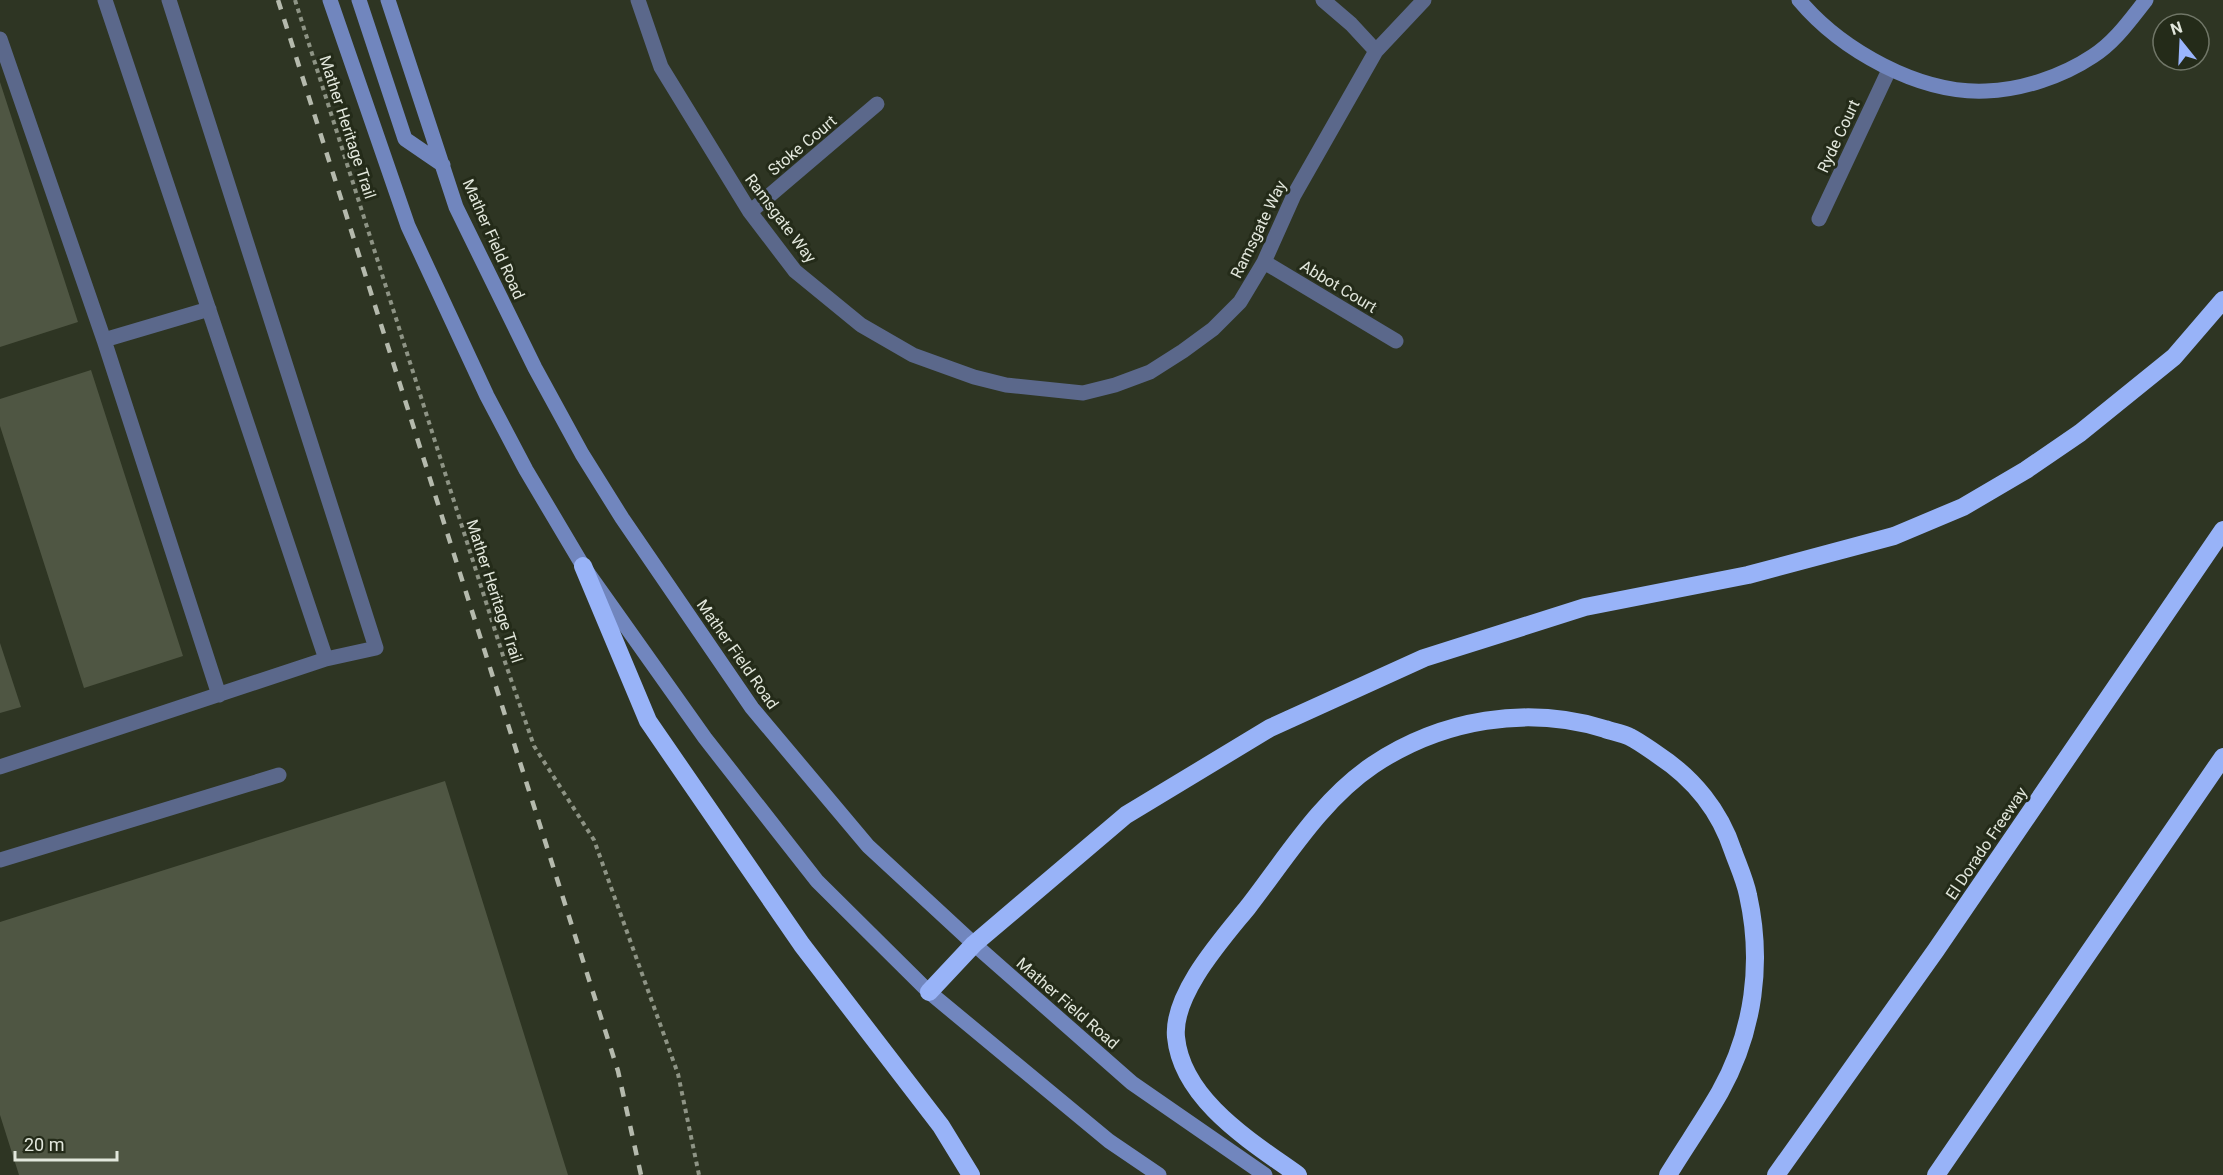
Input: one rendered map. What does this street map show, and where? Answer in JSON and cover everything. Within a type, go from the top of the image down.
[{"type":"highway","points":[[929,992],[974,944],[1126,815],[1270,728],[1424,658],[1585,607],[1748,575],[1894,536],[1963,507],[2026,470],[2080,434],[2174,357],[2223,300]]},
{"type":"highway","name":"El Dorado Freeway","points":[[1776,1175],[1936,950],[2223,530]]},
{"type":"highway","points":[[583,566],[648,722],[802,945],[941,1126],[971,1175]]},
{"type":"highway","points":[[1299,1175],[1236,1131],[1201,1095],[1184,1065],[1176,1035],[1182,1003],[1207,958],[1319,816],[1344,789],[1371,766],[1402,747],[1453,727],[1506,717],[1542,717],[1578,721],[1630,737],[1677,768],[1709,801],[1731,843],[1747,891],[1754,924],[1754,997],[1743,1041],[1722,1090],[1668,1175]]},
{"type":"highway","points":[[1936,1175],[2223,757]]},
{"type":"main road","points":[[330,0],[408,226],[487,396],[526,470],[583,566],[705,738],[817,881],[929,992],[1109,1140],[1159,1175]]},
{"type":"main road","points":[[359,0],[405,139],[443,165]]},
{"type":"main road","name":"Mather Field Road","points":[[388,0],[456,207],[535,368],[582,454],[622,518],[752,708],[868,846],[974,944],[1132,1083],[1264,1175]]},
{"type":"main road","points":[[1799,0],[1827,27],[1889,70],[1945,87],[1986,91],[2025,85],[2063,73],[2094,56],[2120,33],[2146,0]]},
{"type":"street","points":[[105,0],[326,659]]},
{"type":"street","points":[[0,766],[326,659],[376,648],[169,0]]},
{"type":"street","name":"Ramsgate Way","points":[[638,0],[661,67],[750,212],[795,270],[861,325],[913,355],[1006,386],[1083,393],[1115,385],[1150,372],[1183,351],[1220,322],[1240,302],[1264,262],[1294,195],[1376,51],[1424,0]]},
{"type":"street","points":[[1323,0],[1351,24],[1376,51]]},
{"type":"street","points":[[0,39],[104,340],[219,695]]},
{"type":"street","name":"Ryde Court","points":[[1819,219],[1889,70]]},
{"type":"street","name":"Stoke Court","points":[[750,212],[877,104]]},
{"type":"street","name":"Abbot Court","points":[[1264,262],[1396,341]]},
{"type":"street","points":[[104,340],[209,309]]},
{"type":"street","points":[[0,860],[279,775]]},
{"type":"path","name":"Mather Heritage Trail","points":[[295,0],[504,662],[534,746],[594,840],[678,1074],[699,1175]]},
{"type":"building","points":[[0,82],[78,322],[0,347]]},
{"type":"building","points":[[91,370],[183,656],[84,688],[0,426],[0,399]]},
{"type":"building","points":[[0,643],[21,707],[0,713]]},
{"type":"building","points":[[445,781],[568,1175],[19,1175],[0,1115],[0,922]]},
{"type":"railway","points":[[278,0],[618,1071],[641,1175]]}]
